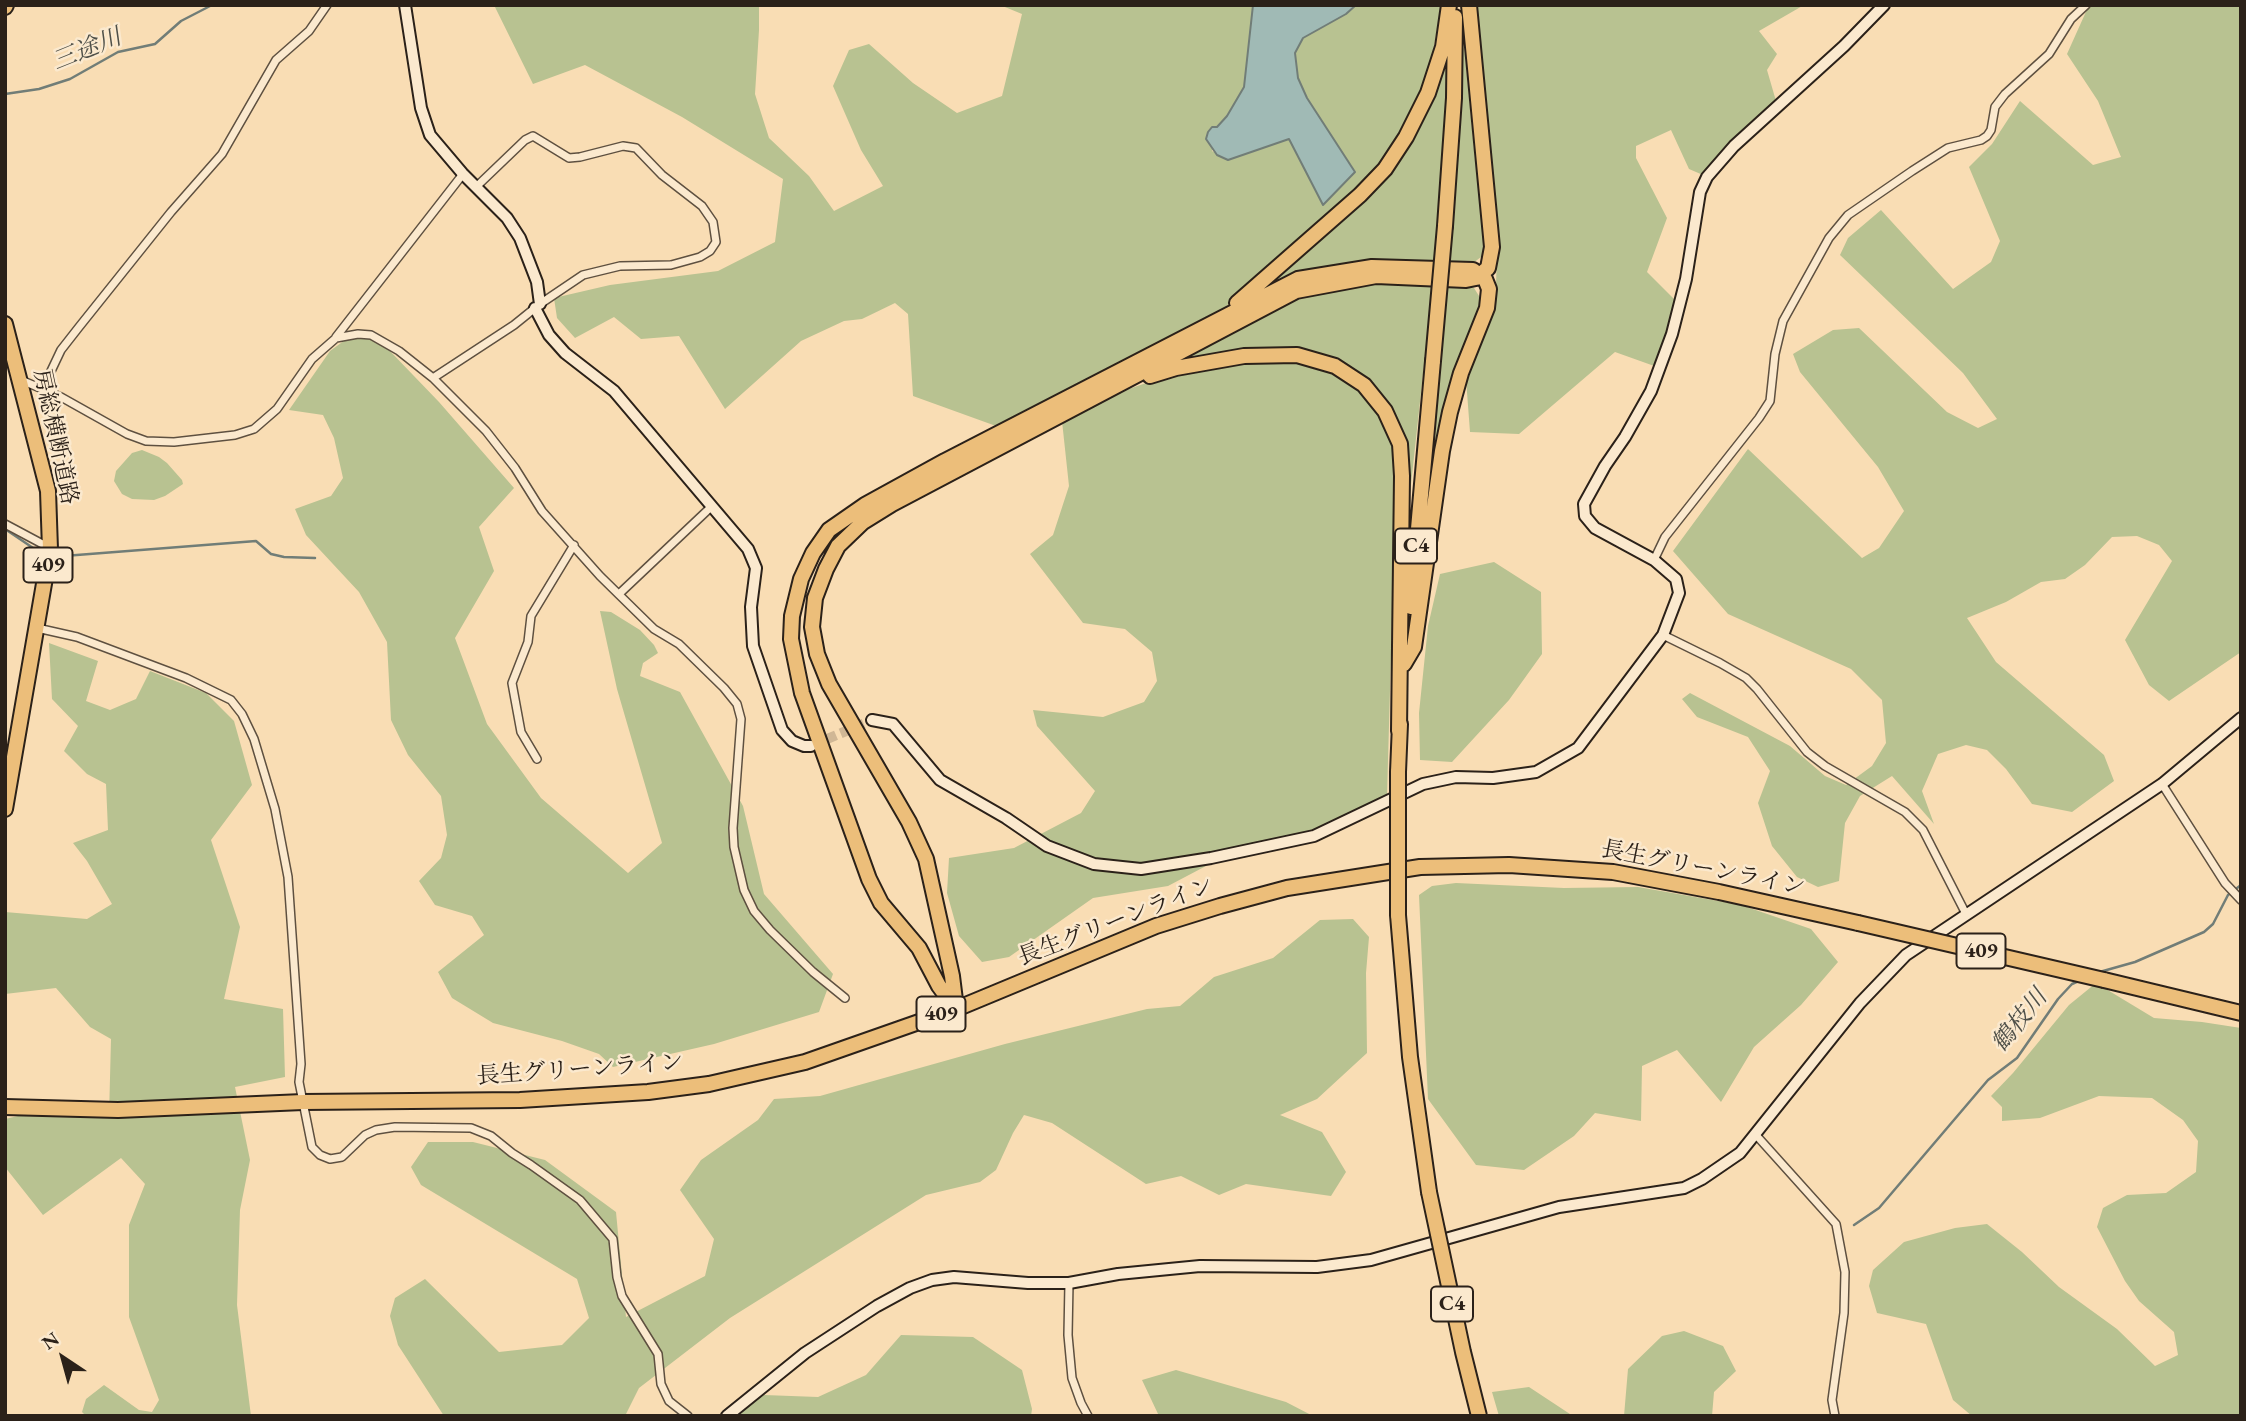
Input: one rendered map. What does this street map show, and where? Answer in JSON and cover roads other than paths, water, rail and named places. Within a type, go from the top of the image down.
[{"type":"highway","name":"C4","points":[[1452,5],[1454,98],[1445,226],[1399,731],[1398,915],[1409,1057],[1429,1192],[1479,1416]]},
{"type":"highway","points":[[1217,319],[1360,195],[1385,169],[1406,137],[1428,93],[1443,47],[1452,5]]},
{"type":"highway","points":[[956,1009],[953,976],[926,859],[909,822],[829,684],[817,654],[812,627],[815,598],[826,569],[838,547],[863,522],[951,471],[1296,291],[1376,276],[1466,280],[1488,268],[1492,247],[1469,5]]},
{"type":"highway","points":[[956,1009],[939,986],[919,948],[881,903],[854,842],[802,693],[791,639],[792,617],[801,579],[813,553],[829,530],[865,505],[945,461],[1298,279],[1372,267],[1473,270],[1485,279],[1489,289],[1488,308],[1461,373],[1450,412],[1414,647],[1404,664]]},
{"type":"highway","name":"房総横断道路","points":[[5,324],[48,491],[50,549],[5,808]]},
{"type":"highway","points":[[1118,385],[1176,368],[1230,359],[1297,355],[1335,366],[1364,385],[1385,411],[1400,444],[1402,600],[1399,731]]},
{"type":"highway","name":"長生グリーンライン","points":[[5,1107],[132,1110],[303,1102],[520,1100],[648,1092],[709,1084],[806,1062],[956,1009],[1156,926],[1220,906],[1287,888],[1420,867],[1509,865],[1613,872],[1718,891],[2241,1013]]},
{"type":"street","points":[[43,388],[61,351],[79,327],[187,191],[222,154],[276,60],[309,31],[327,5]]},
{"type":"street","points":[[405,5],[425,124],[440,149],[507,218],[520,238],[537,282],[537,306],[549,335],[565,353],[614,391],[748,549],[756,568],[751,607],[753,646],[782,730],[792,741],[811,746]]},
{"type":"street","points":[[872,720],[893,724],[940,780],[1006,818],[1047,846],[1094,864],[1141,869],[1211,858],[1314,836],[1423,784],[1456,777],[1493,778],[1536,772],[1578,748],[1663,635],[1679,593],[1676,579],[1654,560],[1595,528],[1585,516],[1584,504],[1651,391],[1672,334],[1686,279],[1700,192],[1707,177],[1734,146],[1844,47],[1884,5]]},
{"type":"street","points":[[1654,560],[1665,537],[1770,401],[1775,354],[1783,321],[1829,238],[1848,215],[1948,148],[1987,136],[1991,130],[1995,107],[2005,94],[2049,54],[2071,19],[2086,5]]},
{"type":"street","points":[[433,378],[514,325],[583,275],[602,269],[646,264],[671,265],[700,257],[710,251],[716,242],[716,233],[708,213],[695,199],[662,175],[636,148],[622,146],[569,158],[533,136],[525,140],[476,187]]},
{"type":"street","points":[[20,379],[43,388],[127,434],[146,441],[174,443],[235,435],[254,429],[277,409],[312,359],[336,338],[463,174]]},
{"type":"street","points":[[336,338],[358,334],[371,335],[399,351],[433,378],[486,431],[515,468],[542,511],[573,545],[654,629],[679,644],[737,704],[741,719],[733,828],[734,847],[744,890],[754,911],[769,930],[845,999]]},
{"type":"street","points":[[619,594],[712,507]]},
{"type":"street","points":[[5,524],[50,549]]},
{"type":"street","points":[[537,759],[521,733],[512,683],[528,642],[531,616],[573,545]]},
{"type":"street","points":[[37,628],[77,637],[186,678],[231,700],[242,714],[254,739],[275,809],[288,877],[301,1064],[299,1082],[312,1147],[320,1156],[330,1159],[342,1157],[365,1135],[395,1127],[471,1128],[491,1136],[580,1200],[613,1239],[617,1278],[622,1296],[658,1353],[660,1384],[669,1401],[688,1416]]},
{"type":"street","points":[[1663,635],[1697,650],[1746,678],[1807,752],[1825,766],[1905,812],[1923,830],[1966,914]]},
{"type":"street","points":[[727,1416],[805,1353],[877,1306],[910,1288],[932,1280],[954,1277],[1028,1283],[1069,1283],[1118,1274],[1200,1266],[1317,1267],[1371,1259],[1559,1207],[1684,1188],[1740,1153],[1860,1003],[1906,955],[2162,784],[2241,718]]},
{"type":"street","points":[[2162,784],[2225,883],[2241,900]]},
{"type":"street","points":[[1756,1135],[1836,1224],[1845,1272],[1844,1313],[1832,1389],[1835,1416]]},
{"type":"street","points":[[1069,1283],[1068,1335],[1072,1378],[1088,1416]]},
{"type":"water","points":[[1253,5],[1356,5],[1346,14],[1303,38],[1295,53],[1298,78],[1307,98],[1355,172],[1323,205],[1289,139],[1228,160],[1217,155],[1206,139],[1212,127],[1217,127],[1227,116],[1244,87]]},
{"type":"waterway","name":"三途川","points":[[5,94],[39,89],[70,79],[118,52],[155,44],[181,21],[212,5]]},
{"type":"waterway","points":[[5,529],[39,552]]},
{"type":"waterway","points":[[64,556],[256,541],[271,554],[315,558]]},
{"type":"waterway","name":"鶴枝川","points":[[2096,973],[2135,962],[2204,932],[2213,924],[2228,895],[2241,885]]},
{"type":"waterway","name":"鶴枝川","points":[[1854,1225],[1879,1208],[1988,1080],[2017,1058],[2058,999],[2072,984],[2081,980]]},
{"type":"tunnel","points":[[813,745],[872,720]]}]
